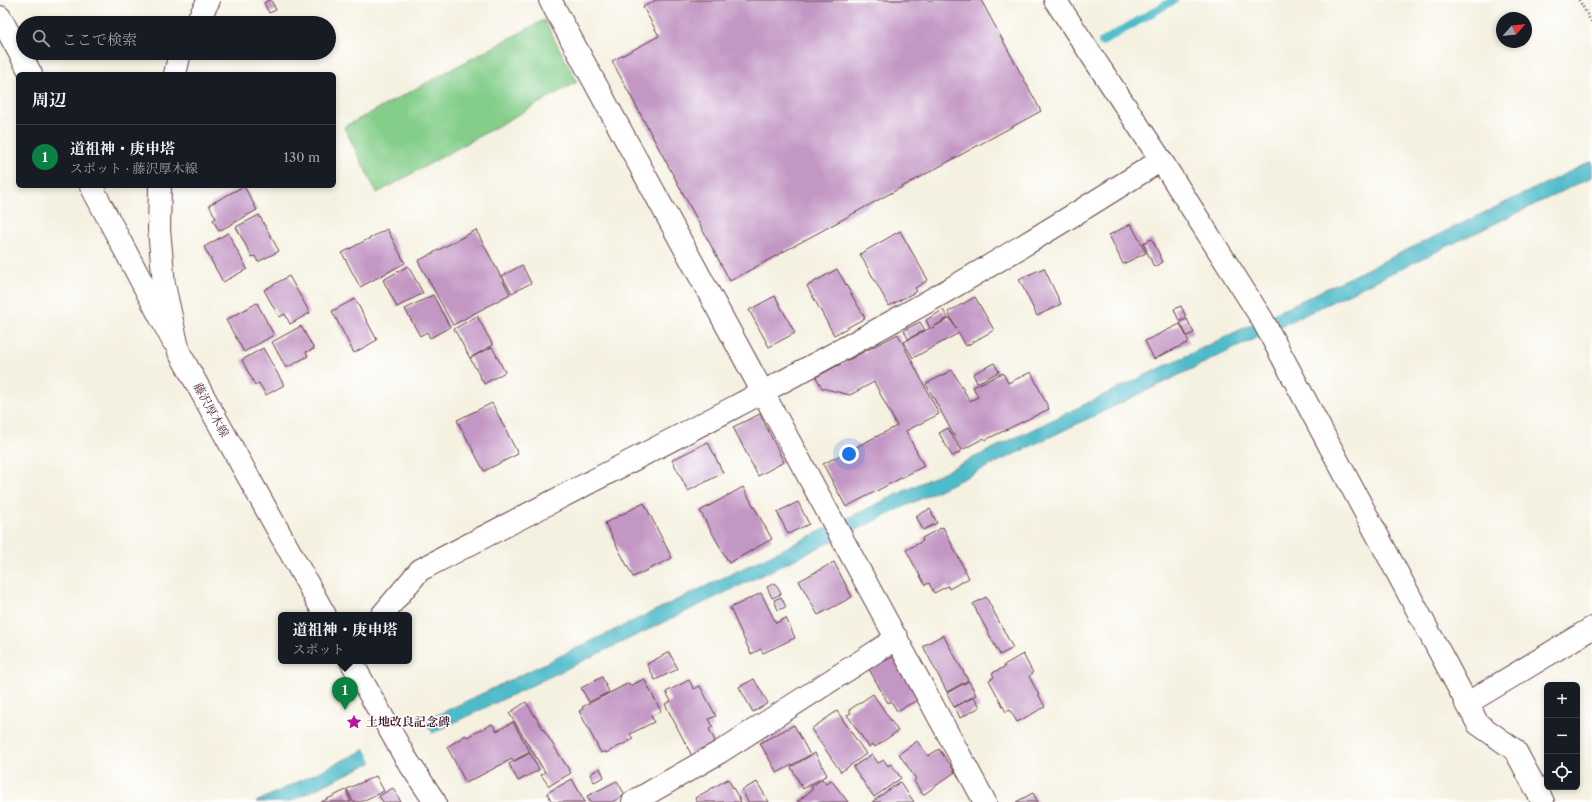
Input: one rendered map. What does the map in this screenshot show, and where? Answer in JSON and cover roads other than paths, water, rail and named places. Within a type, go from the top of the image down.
[{"type":"street","points":[[200,16],[209,0]]},
{"type":"street","points":[[550,0],[764,392],[985,802]]},
{"type":"street","points":[[1055,0],[1161,160],[1265,326],[1478,724],[1515,750],[1543,802]]},
{"type":"street","points":[[0,16],[16,46]]},
{"type":"street","points":[[24,60],[30,72]]},
{"type":"street","points":[[166,72],[175,60]]},
{"type":"street","points":[[175,72],[178,60]]},
{"type":"street","points":[[385,612],[420,570],[764,392],[903,316],[1028,244],[1161,160]]},
{"type":"street","points":[[92,188],[179,352]]},
{"type":"street","name":"藤沢厚木線","points":[[160,188],[159,229],[164,285],[179,352],[323,612]]},
{"type":"street","points":[[1466,704],[1592,628]]},
{"type":"street","points":[[633,802],[720,752],[896,638]]},
{"type":"street","points":[[353,664],[405,757],[435,802]]},
{"type":"water","points":[[1592,161],[1592,177],[289,802],[256,802]]},
{"type":"waterway","points":[[1102,42],[1174,0]]},
{"type":"place","name":"道祖神・庚申塔","points":[[345,710]]},
{"type":"place","name":"土地改良記念碑","points":[[354,722]]}]
